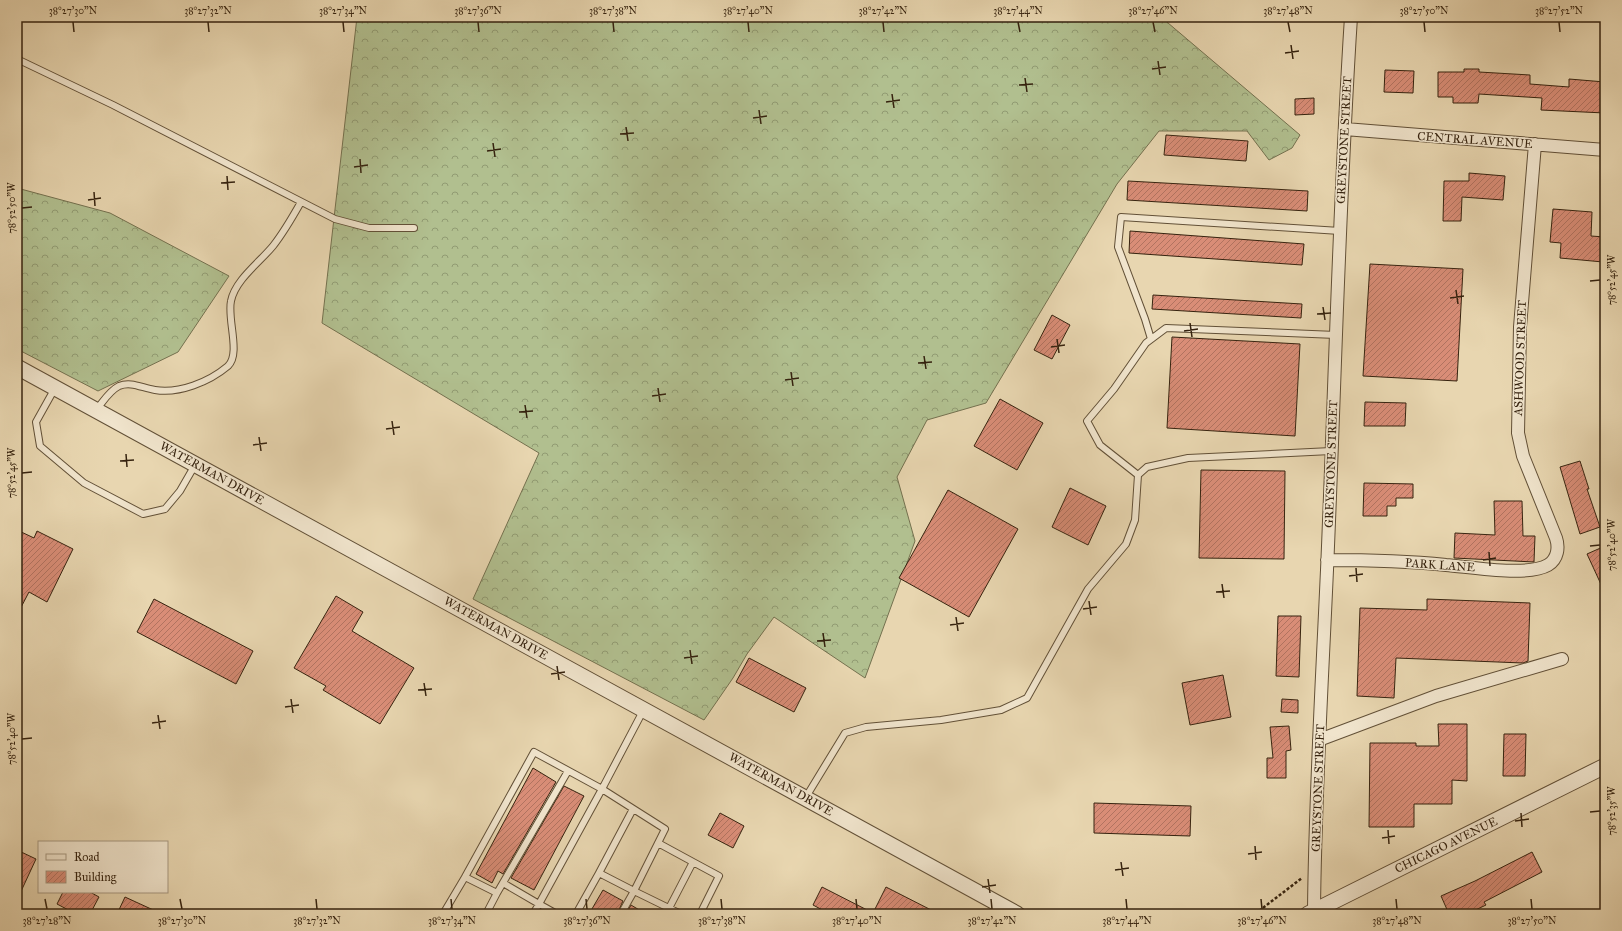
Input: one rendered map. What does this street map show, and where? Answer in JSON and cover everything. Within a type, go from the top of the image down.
[{"type":"street","name":"GREYSTONE STREET","points":[[1311,912],[1328,560],[1331,451],[1350,17]]},
{"type":"street","name":"CENTRAL AVENUE","points":[[1345,129],[1605,150]]},
{"type":"street","name":"ASHWOOD STREET","points":[[1535,144],[1520,327],[1518,418],[1523,456],[1558,543],[1557,555],[1551,563]]},
{"type":"street","name":"WATERMAN DRIVE","points":[[17,367],[1017,914]]},
{"type":"street","name":"PARK LANE","points":[[1328,560],[1371,560],[1519,570],[1535,569],[1551,563]]},
{"type":"street","points":[[1319,740],[1436,696],[1562,659]]},
{"type":"street","name":"CHICAGO AVENUE","points":[[1311,912],[1605,766]]},
{"type":"lane","points":[[17,59],[113,105],[335,220],[356,226],[378,229],[414,228]]},
{"type":"lane","points":[[96,410],[110,392],[122,385],[130,384],[164,391],[180,389],[207,379],[230,364],[234,353],[230,312],[232,298],[247,274],[280,237],[300,202]]},
{"type":"lane","points":[[1151,339],[1118,247],[1121,217],[1340,231]]},
{"type":"lane","points":[[1138,475],[1100,445],[1087,421],[1114,390],[1146,343],[1166,328],[1336,335]]},
{"type":"lane","points":[[55,388],[36,422],[40,446],[84,483],[143,514],[165,510],[180,491],[196,464]]},
{"type":"lane","points":[[806,798],[845,733],[866,727],[942,720],[1001,710],[1027,698],[1088,589],[1126,544],[1135,520],[1138,475],[1147,467],[1188,458],[1331,451]]},
{"type":"lane","points":[[533,914],[644,709]]},
{"type":"lane","points":[[443,914],[534,752],[602,789],[665,829],[621,914]]},
{"type":"lane","points":[[486,914],[568,771]]},
{"type":"lane","points":[[576,914],[633,809]]},
{"type":"lane","points":[[658,843],[719,876],[700,914]]},
{"type":"lane","points":[[668,911],[694,862]]},
{"type":"lane","points":[[599,873],[668,911],[680,914]]},
{"type":"lane","points":[[465,877],[497,893]]},
{"type":"lane","points":[[503,883],[557,914]]},
{"type":"path","points":[[1255,914],[1302,878]]},
{"type":"green space","points":[[357,17],[1161,17],[1300,135],[1292,148],[1269,160],[1247,131],[1159,131],[1117,184],[986,403],[927,420],[897,477],[915,541],[865,678],[774,617],[747,654],[733,678],[704,720],[473,599],[539,453],[322,323]]},
{"type":"green space","points":[[17,188],[110,213],[229,276],[178,352],[98,391],[17,349]]},
{"type":"building","points":[[1464,69],[1479,69],[1479,72],[1530,75],[1530,84],[1569,87],[1569,79],[1605,82],[1605,113],[1541,110],[1542,98],[1479,94],[1478,103],[1453,103],[1453,97],[1438,97],[1438,72],[1464,72]]},
{"type":"building","points":[[1385,70],[1414,71],[1413,93],[1384,92]]},
{"type":"building","points":[[1314,98],[1314,114],[1295,115],[1295,99]]},
{"type":"building","points":[[1166,135],[1248,141],[1246,161],[1164,155]]},
{"type":"building","points":[[1469,173],[1505,176],[1503,200],[1462,197],[1461,221],[1443,221],[1444,181],[1469,181]]},
{"type":"building","points":[[1128,181],[1308,191],[1307,211],[1127,200]]},
{"type":"building","points":[[1553,209],[1592,212],[1591,236],[1605,237],[1603,262],[1560,258],[1561,243],[1550,242]]},
{"type":"building","points":[[1130,231],[1304,244],[1302,265],[1129,253]]},
{"type":"building","points":[[1370,264],[1463,269],[1457,381],[1363,376]]},
{"type":"building","points":[[1153,295],[1302,304],[1301,318],[1152,309]]},
{"type":"building","points":[[1052,315],[1070,325],[1052,359],[1034,350]]},
{"type":"building","points":[[1172,337],[1300,344],[1295,436],[1167,428]]},
{"type":"building","points":[[1000,399],[1043,423],[1017,470],[974,446]]},
{"type":"building","points":[[1365,402],[1406,403],[1405,426],[1364,426]]},
{"type":"building","points":[[1580,461],[1589,489],[1587,489],[1600,527],[1580,534],[1560,467]]},
{"type":"building","points":[[1201,470],[1285,471],[1284,559],[1199,558]]},
{"type":"building","points":[[1364,483],[1413,484],[1413,498],[1396,498],[1396,506],[1387,506],[1387,516],[1363,516]]},
{"type":"building","points":[[1070,488],[1106,506],[1088,545],[1052,527]]},
{"type":"building","points":[[948,490],[1018,529],[969,617],[899,578]]},
{"type":"building","points":[[1494,501],[1522,501],[1523,536],[1535,536],[1534,562],[1454,558],[1455,533],[1495,535]]},
{"type":"building","points":[[17,530],[34,538],[37,531],[73,549],[47,602],[29,592],[17,615]]},
{"type":"building","points":[[1605,546],[1605,593],[1587,554]]},
{"type":"building","points":[[336,596],[363,612],[352,631],[414,668],[380,724],[323,690],[326,686],[294,668]]},
{"type":"building","points":[[154,599],[253,651],[236,684],[137,632]]},
{"type":"building","points":[[1427,599],[1530,603],[1528,661],[1523,663],[1396,658],[1394,698],[1357,696],[1360,608],[1427,610]]},
{"type":"building","points":[[1278,616],[1301,616],[1299,677],[1276,676]]},
{"type":"building","points":[[749,658],[806,688],[794,712],[736,682]]},
{"type":"building","points":[[1223,675],[1231,717],[1190,725],[1182,683]]},
{"type":"building","points":[[1282,699],[1298,700],[1298,713],[1281,712]]},
{"type":"building","points":[[1438,724],[1467,724],[1467,781],[1452,780],[1452,804],[1414,804],[1414,827],[1369,827],[1370,743],[1416,743],[1416,746],[1439,746]]},
{"type":"building","points":[[1289,726],[1291,750],[1286,751],[1286,778],[1267,778],[1267,758],[1273,758],[1270,727]]},
{"type":"building","points":[[1504,734],[1526,734],[1525,776],[1503,776]]},
{"type":"building","points":[[533,768],[556,782],[503,874],[498,871],[492,883],[476,874]]},
{"type":"building","points":[[564,786],[584,796],[534,890],[511,878]]},
{"type":"building","points":[[1094,803],[1191,806],[1190,836],[1094,833]]},
{"type":"building","points":[[720,813],[744,826],[733,848],[708,835]]},
{"type":"building","points":[[17,850],[36,859],[17,900]]},
{"type":"building","points":[[1532,852],[1542,872],[1484,902],[1486,905],[1467,914],[1449,914],[1441,896],[1475,881]]},
{"type":"building","points":[[822,887],[873,913],[886,887],[939,914],[830,914],[813,905]]},
{"type":"building","points":[[603,890],[623,901],[617,914],[589,914]]},
{"type":"building","points":[[62,893],[92,893],[99,897],[90,914],[76,914],[57,904]]},
{"type":"building","points":[[125,897],[162,914],[117,914]]},
{"type":"building","points":[[631,905],[646,914],[626,914]]}]
